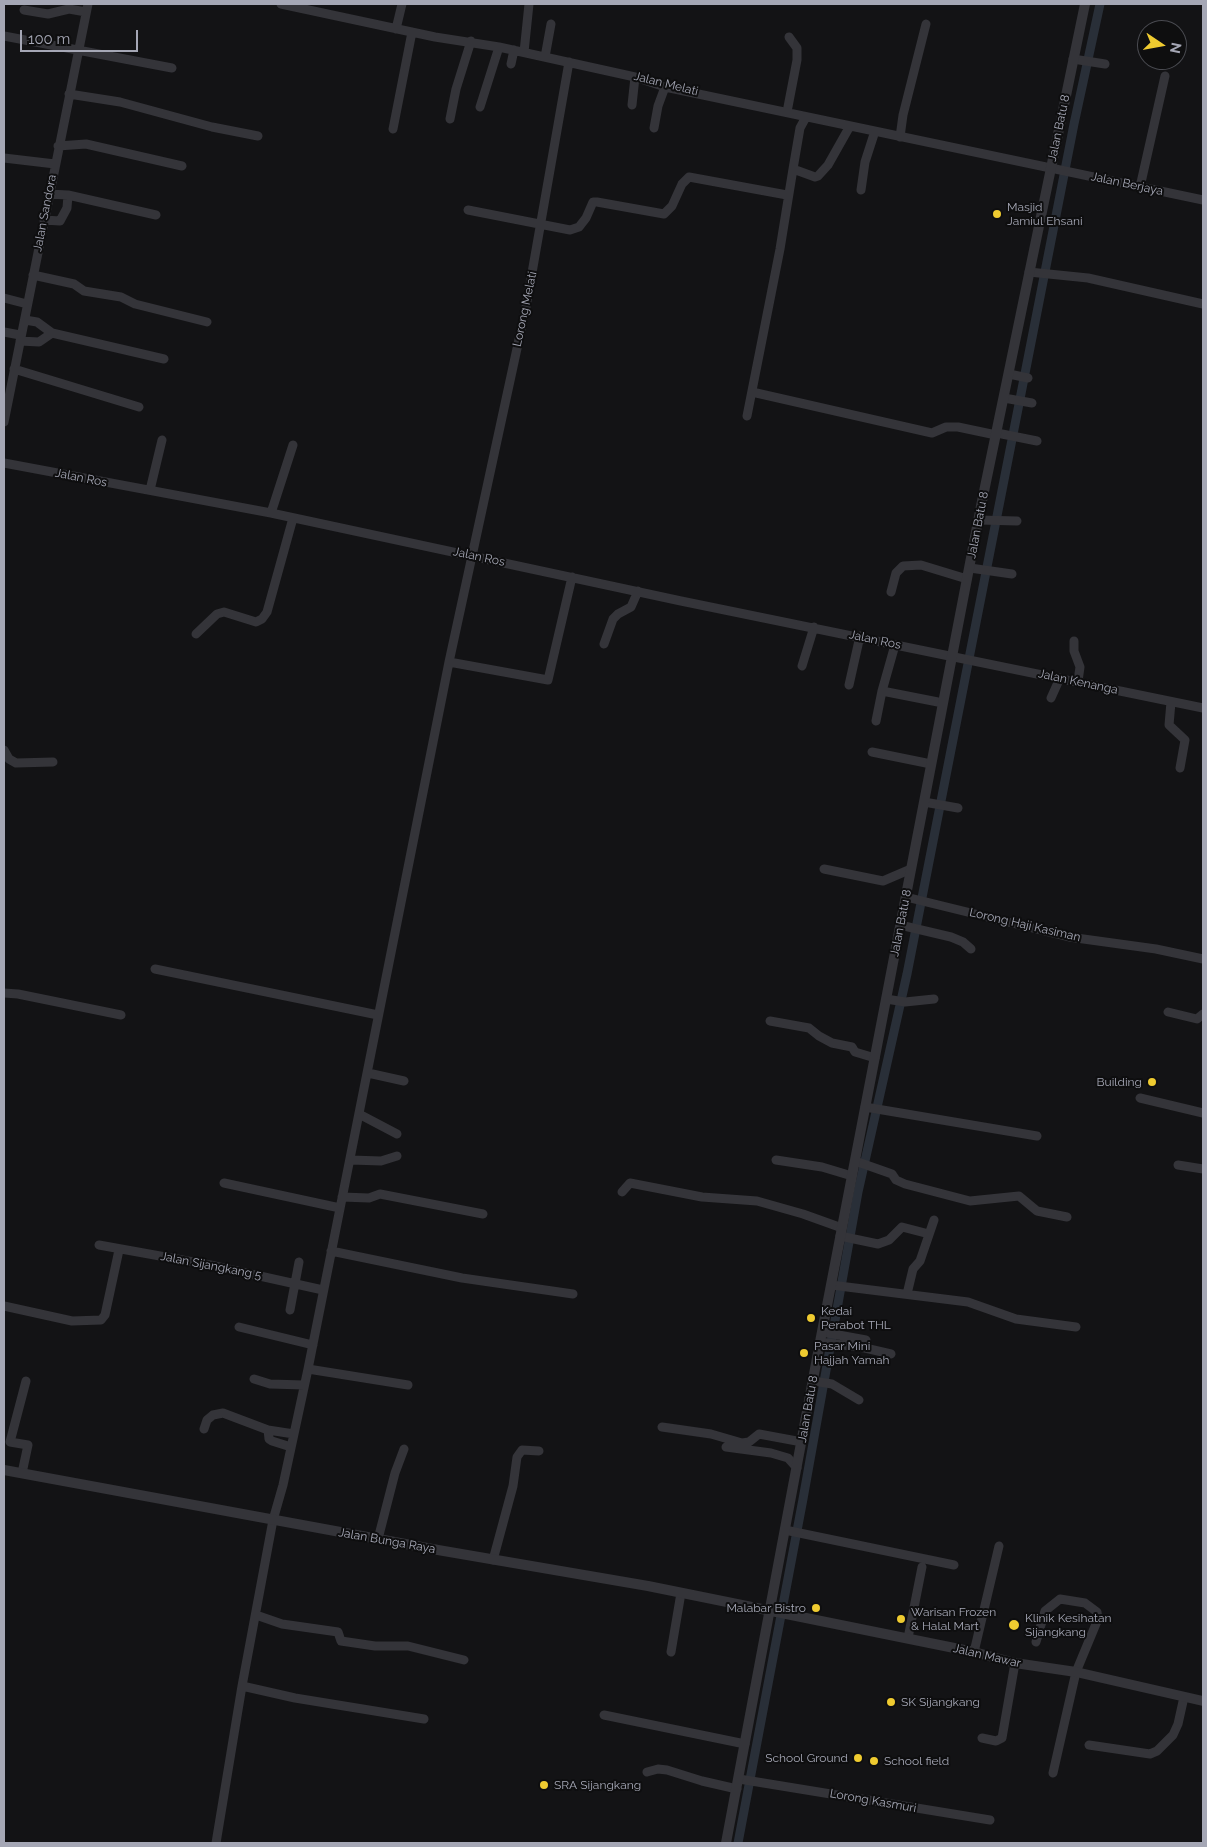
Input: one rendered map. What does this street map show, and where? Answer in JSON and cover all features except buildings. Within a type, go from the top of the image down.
[{"type":"street","name":"Jalan Melati","points":[[281,4],[325,8],[412,32],[471,41],[524,52],[635,77],[665,86],[1055,170]]},
{"type":"street","points":[[396,28],[402,4]]},
{"type":"street","points":[[524,52],[529,4]]},
{"type":"street","name":"Jalan Batu 8","points":[[726,1843],[740,1782],[745,1744],[773,1612],[796,1468],[820,1382],[852,1176],[857,1162],[869,1107],[875,1058],[896,1001],[910,898],[911,869],[929,803],[932,764],[943,702],[956,656],[971,572],[983,521],[997,434],[1008,399],[1009,374],[1034,273],[1079,60],[1085,4]]},
{"type":"street","points":[[24,10],[48,14],[69,9],[87,8]]},
{"type":"street","name":"Jalan Sandora","points":[[4,422],[7,393],[25,320],[48,194],[87,8]]},
{"type":"street","points":[[545,57],[551,24]]},
{"type":"street","points":[[900,137],[903,115],[926,24]]},
{"type":"street","points":[[393,129],[412,32]]},
{"type":"street","points":[[4,36],[78,51],[98,52],[172,68]]},
{"type":"street","points":[[787,112],[797,60],[796,48],[789,37]]},
{"type":"street","points":[[450,119],[456,89],[471,41]]},
{"type":"street","points":[[480,107],[499,47]]},
{"type":"street","points":[[511,64],[514,50]]},
{"type":"street","points":[[1079,60],[1102,64]]},
{"type":"street","name":"Lorong Melati","points":[[216,1843],[242,1686],[273,1520],[308,1369],[449,662],[526,307],[542,224],[568,62]]},
{"type":"street","points":[[1140,187],[1165,76]]},
{"type":"street","points":[[632,105],[635,77]]},
{"type":"street","points":[[654,128],[658,106],[665,86]]},
{"type":"street","points":[[69,94],[120,102],[212,127],[258,136]]},
{"type":"street","points":[[747,416],[780,248],[787,195],[800,128],[806,116]]},
{"type":"street","points":[[793,169],[815,177],[823,172],[850,126]]},
{"type":"street","points":[[861,190],[865,162],[875,131]]},
{"type":"street","points":[[58,146],[86,144],[182,166]]},
{"type":"street","points":[[4,158],[55,164]]},
{"type":"street","name":"Jalan Berjaya","points":[[1055,170],[1203,200]]},
{"type":"street","points":[[468,210],[570,230],[579,227],[586,218],[593,202],[664,214],[672,206],[682,184],[689,177],[787,195]]},
{"type":"street","points":[[48,194],[68,195],[156,215]]},
{"type":"street","points":[[44,220],[57,222],[62,220],[68,195]]},
{"type":"street","points":[[1034,273],[1088,278],[1203,304]]},
{"type":"street","points":[[33,275],[74,284],[84,291],[121,298],[135,304],[207,322]]},
{"type":"street","points":[[4,298],[27,304]]},
{"type":"street","points":[[25,320],[37,322],[52,334],[164,359]]},
{"type":"street","points":[[4,332],[39,342],[52,334]]},
{"type":"street","points":[[14,369],[139,407]]},
{"type":"street","points":[[1009,374],[1024,377]]},
{"type":"street","points":[[752,392],[932,432],[946,427],[958,427],[1038,441]]},
{"type":"street","points":[[1008,399],[1032,403]]},
{"type":"street","points":[[150,490],[162,440]]},
{"type":"street","points":[[271,513],[293,444]]},
{"type":"street","name":"Jalan Ros","points":[[4,463],[271,513],[860,636],[895,645],[956,656]]},
{"type":"street","points":[[196,634],[217,614],[224,612],[256,622],[262,619],[267,612],[293,518]]},
{"type":"street","points":[[983,521],[1017,521]]},
{"type":"street","points":[[891,592],[896,573],[903,566],[921,566],[971,572],[994,571],[1012,574]]},
{"type":"street","points":[[449,662],[548,680],[572,577]]},
{"type":"street","points":[[604,644],[613,619],[631,607],[638,591]]},
{"type":"street","points":[[802,666],[814,627]]},
{"type":"street","points":[[849,685],[860,636]]},
{"type":"street","points":[[1074,641],[1074,651],[1080,667],[1078,681]]},
{"type":"street","points":[[876,721],[882,690],[895,645]]},
{"type":"street","name":"Jalan Kenanga","points":[[956,656],[1203,708]]},
{"type":"street","points":[[1051,698],[1060,678]]},
{"type":"street","points":[[882,690],[943,702]]},
{"type":"street","points":[[1171,702],[1168,725],[1185,740],[1180,768]]},
{"type":"street","points":[[4,750],[9,759],[16,763],[52,762]]},
{"type":"street","points":[[872,752],[932,764]]},
{"type":"street","points":[[929,803],[958,808]]},
{"type":"street","points":[[824,869],[883,880],[911,869]]},
{"type":"street","name":"Lorong Haji Kasiman","points":[[910,898],[1069,937],[1156,949],[1203,959]]},
{"type":"street","points":[[905,926],[963,942],[971,949]]},
{"type":"street","points":[[155,969],[378,1015]]},
{"type":"street","points":[[4,994],[18,994],[121,1015]]},
{"type":"street","points":[[896,1001],[934,998]]},
{"type":"street","points":[[1168,1012],[1197,1018],[1203,1014]]},
{"type":"street","points":[[770,1021],[809,1028],[832,1043],[852,1047],[855,1052],[875,1058]]},
{"type":"street","points":[[368,1073],[404,1081]]},
{"type":"street","points":[[1140,1098],[1203,1113]]},
{"type":"street","points":[[869,1107],[884,1111],[977,1124],[1037,1136]]},
{"type":"street","points":[[359,1114],[397,1134]]},
{"type":"street","points":[[350,1160],[381,1161],[397,1156]]},
{"type":"street","points":[[776,1160],[822,1167],[852,1176]]},
{"type":"street","points":[[857,1162],[874,1166],[892,1174],[896,1180],[905,1184],[970,1201],[1019,1196],[1037,1211],[1067,1217]]},
{"type":"street","points":[[1178,1165],[1203,1169]]},
{"type":"street","points":[[224,1183],[340,1208]]},
{"type":"street","points":[[622,1192],[630,1183],[702,1197],[752,1201],[803,1214],[843,1233],[878,1244],[889,1240],[902,1227],[929,1234]]},
{"type":"street","points":[[342,1197],[370,1198],[380,1194],[483,1214]]},
{"type":"street","points":[[907,1294],[913,1269],[920,1260],[934,1220]]},
{"type":"street","name":"Jalan Sijangkang 5","points":[[99,1245],[210,1265],[323,1290]]},
{"type":"street","points":[[4,1306],[72,1321],[101,1320],[105,1315],[119,1250]]},
{"type":"street","points":[[331,1251],[462,1278],[573,1294]]},
{"type":"street","points":[[290,1310],[299,1262]]},
{"type":"street","points":[[834,1286],[968,1302],[1016,1319],[1076,1327]]},
{"type":"street","points":[[239,1327],[312,1345]]},
{"type":"street","points":[[828,1338],[866,1340],[892,1354]]},
{"type":"street","points":[[308,1369],[408,1385]]},
{"type":"street","points":[[254,1379],[270,1384],[304,1385]]},
{"type":"street","points":[[22,1473],[28,1445],[10,1442],[26,1381]]},
{"type":"street","points":[[820,1382],[859,1400]]},
{"type":"street","points":[[204,1429],[206,1420],[217,1413],[268,1430],[294,1434]]},
{"type":"street","points":[[662,1427],[711,1434],[742,1443],[749,1442],[759,1434],[802,1442]]},
{"type":"street","points":[[268,1430],[269,1439],[272,1442],[291,1446]]},
{"type":"street","points":[[726,1447],[788,1458],[796,1468]]},
{"type":"street","points":[[378,1539],[397,1465],[404,1449]]},
{"type":"street","points":[[493,1560],[514,1486],[516,1457],[522,1450],[539,1451]]},
{"type":"street","name":"Jalan Bunga Raya","points":[[4,1470],[493,1560],[681,1592],[773,1612]]},
{"type":"street","points":[[785,1530],[954,1565]]},
{"type":"street","points":[[974,1652],[999,1546]]},
{"type":"street","points":[[908,1638],[922,1567]]},
{"type":"street","points":[[671,1652],[681,1592]]},
{"type":"street","points":[[1036,1642],[1045,1611],[1060,1598],[1093,1607],[1097,1612],[1098,1619],[1076,1672],[1053,1773]]},
{"type":"street","name":"Jalan Mawar","points":[[773,1612],[908,1638],[1015,1663],[1076,1672],[1203,1701]]},
{"type":"street","points":[[256,1615],[282,1624],[338,1632],[341,1641],[375,1646],[408,1646],[464,1660]]},
{"type":"street","points":[[982,1738],[996,1740],[1002,1738],[1015,1663]]},
{"type":"street","points":[[242,1686],[295,1698],[424,1719]]},
{"type":"street","points":[[1089,1745],[1150,1754],[1158,1751],[1173,1735],[1178,1724],[1184,1697]]},
{"type":"street","points":[[604,1715],[745,1744]]},
{"type":"street","name":"Lorong Kasmuri","points":[[647,1772],[658,1769],[667,1770],[702,1782],[755,1781],[990,1820]]},
{"type":"waterway","points":[[738,1843],[803,1499],[858,1192],[907,974],[1074,124],[1100,4]]},
{"type":"place","name":"Masjid Jamiul Ehsani","points":[[997,214]]},
{"type":"place","name":"Building","points":[[1152,1082]]},
{"type":"place","name":"Kedai Perabot THL","points":[[811,1318]]},
{"type":"place","name":"Pasar Mini Hajjah Yamah","points":[[804,1353]]},
{"type":"place","name":"Malabar Bistro","points":[[816,1608]]},
{"type":"place","name":"Warisan Frozen & Halal Mart","points":[[901,1619]]},
{"type":"place","name":"Klinik Kesihatan Sijangkang","points":[[1014,1625]]},
{"type":"place","name":"SK Sijangkang","points":[[891,1702]]},
{"type":"place","name":"School Ground","points":[[858,1758]]},
{"type":"place","name":"School field","points":[[874,1761]]},
{"type":"place","name":"SRA Sijangkang","points":[[544,1785]]}]
